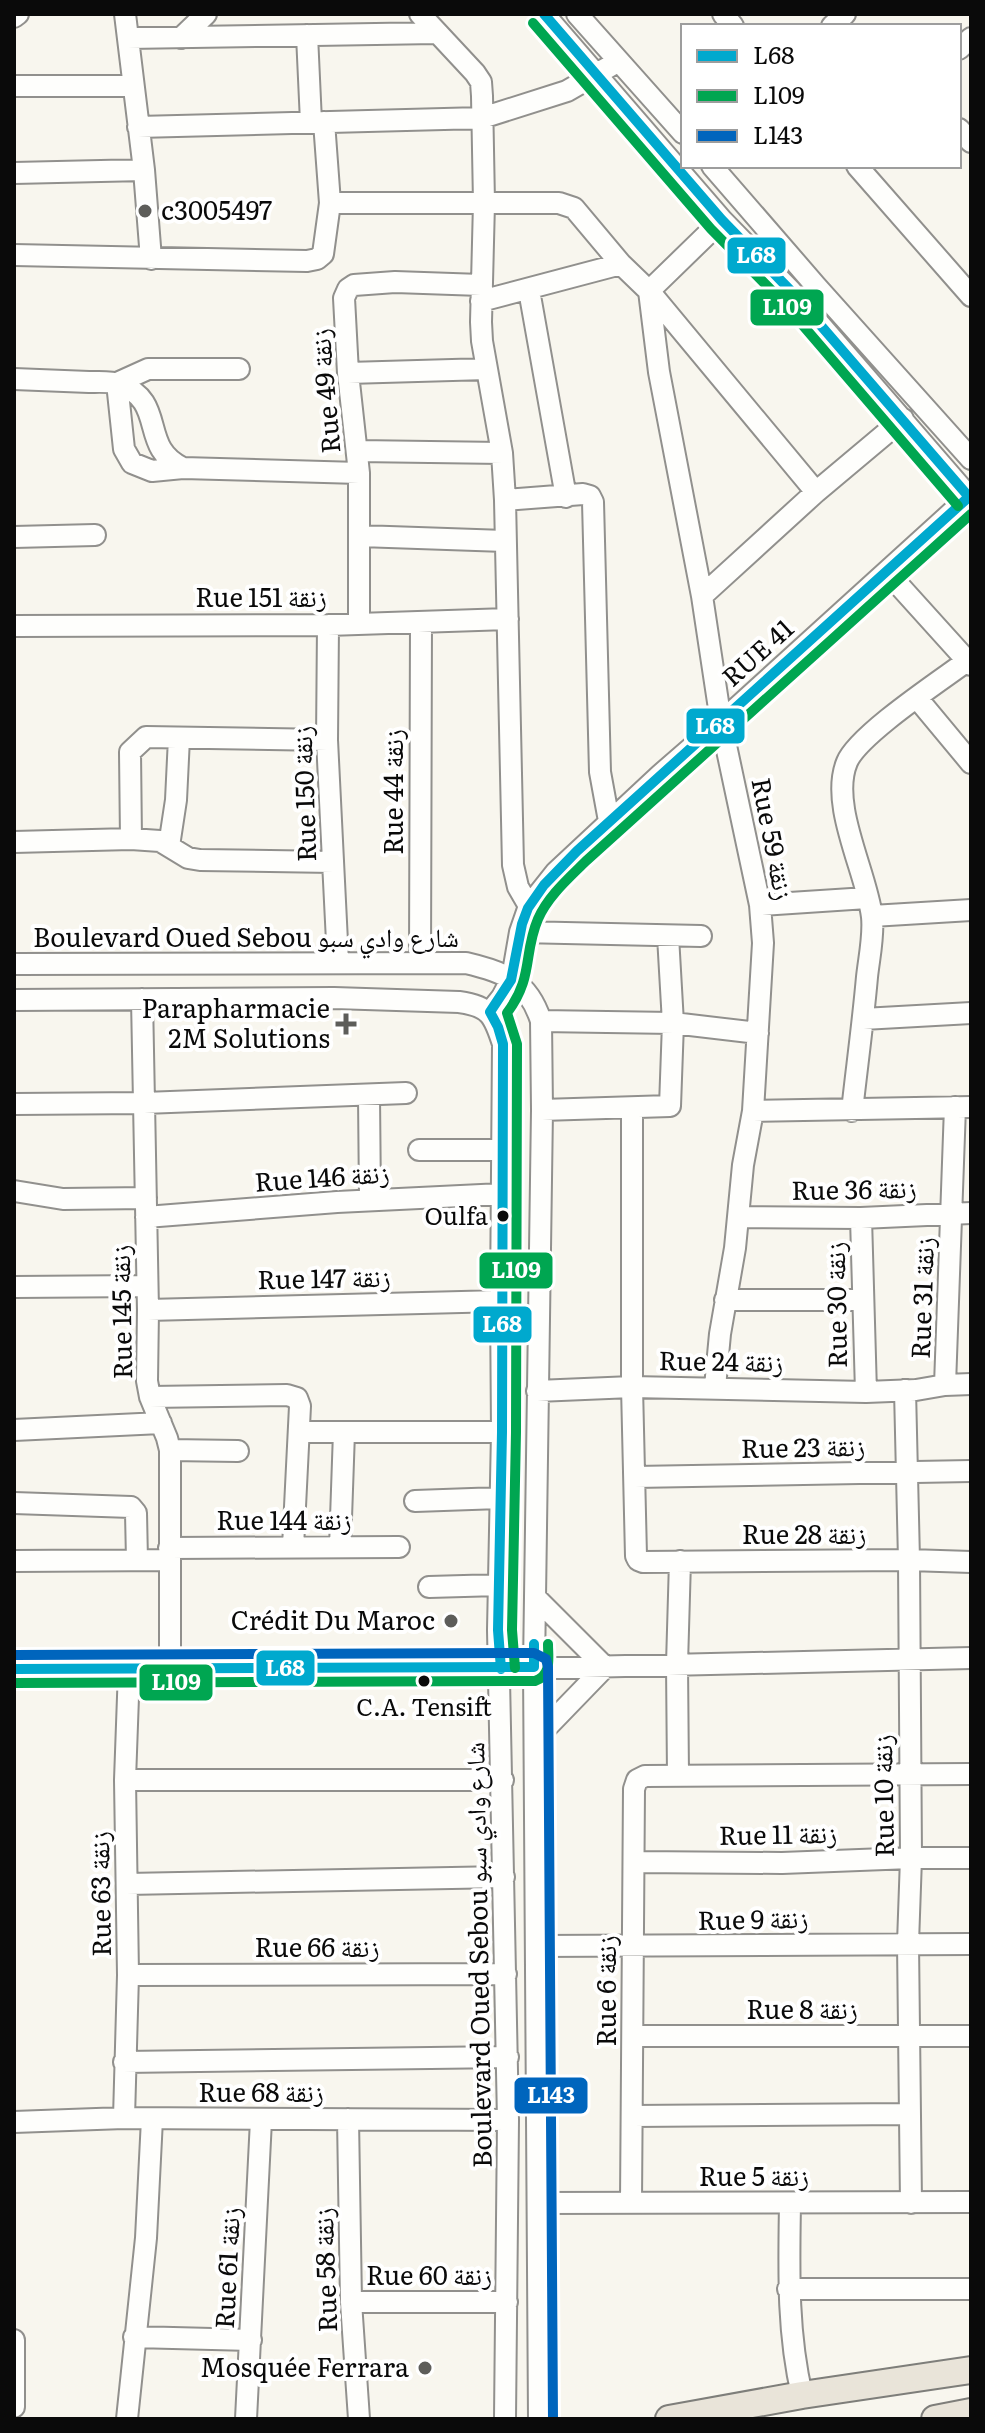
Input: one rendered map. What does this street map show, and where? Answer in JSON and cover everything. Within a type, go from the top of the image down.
[{"type":"main road","points":[[669,2419],[971,2370]]},
{"type":"main road","points":[[935,2419],[971,2412]]},
{"type":"street","points":[[125,14],[144,170],[151,259]]},
{"type":"street","points":[[181,38],[206,14]]},
{"type":"street","points":[[420,14],[481,82],[484,203],[482,341],[502,453],[505,500],[513,865],[518,887],[529,906]]},
{"type":"street","points":[[544,14],[722,220],[791,291],[970,497]]},
{"type":"street","points":[[577,14],[681,131]]},
{"type":"street","points":[[128,38],[436,33]]},
{"type":"street","points":[[14,255],[317,259],[323,254],[330,203],[307,35]]},
{"type":"street","points":[[138,127],[482,118],[567,91],[619,61]]},
{"type":"street","points":[[14,86],[133,86]]},
{"type":"street","points":[[714,168],[971,459]]},
{"type":"street","points":[[859,168],[971,296]]},
{"type":"street","points":[[14,173],[144,170]]},
{"type":"street","points":[[330,203],[559,203],[574,208],[621,264],[649,291],[816,492]]},
{"type":"street","points":[[649,291],[722,220]]},
{"type":"street","points":[[481,293],[529,290],[621,264]]},
{"type":"street","name":"Rue 49 زنقة","points":[[359,624],[358,451],[348,373],[344,298],[354,285],[395,282],[481,293]]},
{"type":"street","points":[[529,290],[566,497]]},
{"type":"street","name":"Rue 59 زنقة","points":[[649,291],[659,372],[702,596],[721,722],[760,905],[763,943],[753,1111],[743,1165],[735,1248],[725,1300],[715,1387]]},
{"type":"street","points":[[117,383],[148,369],[239,369]]},
{"type":"street","points":[[348,373],[487,369]]},
{"type":"street","points":[[14,379],[117,383],[136,393],[146,403],[159,449],[169,461],[183,468]]},
{"type":"street","points":[[117,383],[124,449],[132,463],[152,471],[183,468],[359,473]]},
{"type":"street","points":[[702,596],[816,492],[903,419]]},
{"type":"street","points":[[358,451],[502,453]]},
{"type":"street","points":[[505,500],[583,494],[590,496],[593,502],[600,772],[609,821]]},
{"type":"street","name":"RUE 41","points":[[490,1012],[512,978],[520,932],[529,906],[556,872],[970,497]]},
{"type":"street","points":[[14,537],[95,535]]},
{"type":"street","points":[[360,536],[505,541]]},
{"type":"street","points":[[852,1111],[863,1019],[869,907],[844,807],[846,764],[854,748],[917,698],[969,663],[887,572]]},
{"type":"street","name":"Rue 151 زنقة","points":[[14,626],[328,625],[508,619]]},
{"type":"street","name":"Rue 44 زنقة","points":[[420,962],[421,622]]},
{"type":"street","name":"Rue 150 زنقة","points":[[328,625],[327,740],[338,962]]},
{"type":"street","points":[[917,698],[971,763]]},
{"type":"street","points":[[131,839],[130,752],[146,737],[327,740]]},
{"type":"street","points":[[169,846],[176,800],[179,738]]},
{"type":"street","points":[[14,842],[131,839],[160,841],[188,858],[200,860],[333,862]]},
{"type":"street","points":[[760,905],[971,910]]},
{"type":"street","points":[[520,932],[701,936]]},
{"type":"street","points":[[542,1110],[670,1106],[673,1023],[668,936]]},
{"type":"street","name":"Boulevard Oued Sebou شارع وادي سبو","points":[[14,964],[466,963],[512,978]]},
{"type":"street","points":[[512,978],[527,991],[541,1021],[534,1667],[539,2419]]},
{"type":"street","points":[[14,1000],[334,998],[459,1002],[475,1004],[490,1012]]},
{"type":"street","name":"Rue 145 زنقة","points":[[142,999],[147,1381],[170,1450],[170,1669]]},
{"type":"street","name":"Boulevard Oued Sebou شارع وادي سبو","points":[[490,1012],[503,1044],[499,1585],[508,2057],[505,2419]]},
{"type":"street","points":[[863,1019],[971,1013]]},
{"type":"street","points":[[541,1021],[673,1023],[758,1033]]},
{"type":"street","points":[[14,1104],[144,1103],[406,1093]]},
{"type":"street","points":[[369,1096],[370,1200]]},
{"type":"street","points":[[753,1111],[963,1107]]},
{"type":"street","name":"Rue 31 زنقة","points":[[945,1385],[961,1214],[963,1107]]},
{"type":"street","points":[[632,1109],[635,1477]]},
{"type":"street","points":[[419,1150],[502,1150]]},
{"type":"street","name":"Rue 146 زنقة","points":[[14,1191],[146,1208],[502,1194]]},
{"type":"street","name":"Rue 36 زنقة","points":[[738,1217],[861,1218],[961,1214]]},
{"type":"street","name":"Rue 30 زنقة","points":[[861,1218],[866,1392]]},
{"type":"street","points":[[14,1287],[147,1286]]},
{"type":"street","points":[[725,1300],[863,1300]]},
{"type":"street","name":"Rue 147 زنقة","points":[[148,1310],[501,1301]]},
{"type":"street","name":"Rue 24 زنقة","points":[[537,1391],[715,1387],[866,1392],[971,1384]]},
{"type":"street","name":"Rue 10 زنقة","points":[[905,1390],[909,1560],[911,2203]]},
{"type":"street","points":[[150,1397],[287,1395],[297,1398],[300,1406],[293,1547]]},
{"type":"street","points":[[14,1430],[161,1423]]},
{"type":"street","points":[[299,1432],[502,1432]]},
{"type":"street","points":[[340,1547],[344,1432]]},
{"type":"street","points":[[170,1450],[238,1451]]},
{"type":"street","name":"Rue 23 زنقة","points":[[635,1477],[971,1471]]},
{"type":"street","name":"Rue 28 زنقة","points":[[635,1477],[638,1560],[643,1562],[971,1562]]},
{"type":"street","points":[[415,1501],[500,1498]]},
{"type":"street","points":[[14,1503],[131,1507],[136,1513],[137,1560]]},
{"type":"street","name":"Rue 144 زنقة","points":[[14,1561],[137,1560],[169,1554],[293,1547],[399,1547]]},
{"type":"street","points":[[680,1561],[678,1776],[971,1774]]},
{"type":"street","points":[[429,1587],[499,1585]]},
{"type":"street","points":[[535,1597],[605,1667]]},
{"type":"street","points":[[14,1669],[501,1669],[971,1658]]},
{"type":"street","points":[[535,1743],[605,1667]]},
{"type":"street","name":"Rue 63 زنقة","points":[[124,2118],[128,1975],[125,1780],[129,1669]]},
{"type":"street","name":"Rue 6 زنقة","points":[[631,2203],[634,1789],[637,1780],[645,1776],[678,1776]]},
{"type":"street","points":[[125,1780],[503,1780]]},
{"type":"street","name":"Rue 11 زنقة","points":[[634,1862],[782,1863],[971,1858]]},
{"type":"street","points":[[127,1884],[504,1877]]},
{"type":"street","name":"Rue 9 زنقة","points":[[536,1946],[971,1944]]},
{"type":"street","name":"Rue 66 زنقة","points":[[128,1975],[506,1974]]},
{"type":"street","name":"Rue 8 زنقة","points":[[633,2036],[971,2036]]},
{"type":"street","points":[[124,2062],[508,2057]]},
{"type":"street","points":[[632,2116],[909,2114]]},
{"type":"street","name":"Rue 68 زنقة","points":[[14,2122],[124,2118],[508,2120]]},
{"type":"street","points":[[127,2419],[146,2238],[152,2119]]},
{"type":"street","name":"Rue 58 زنقة","points":[[348,2119],[351,2302],[359,2419]]},
{"type":"street","name":"Rue 61 زنقة","points":[[246,2419],[261,2120]]},
{"type":"street","name":"Rue 5 زنقة","points":[[538,2203],[971,2202]]},
{"type":"street","points":[[790,2203],[788,2289],[791,2335],[802,2395]]},
{"type":"street","points":[[788,2289],[971,2289]]},
{"type":"street","name":"Rue 60 زنقة","points":[[351,2302],[507,2302]]},
{"type":"street","points":[[134,2337],[251,2340]]},
{"type":"street","points":[[14,2340],[14,2407]]},
{"type":"transit line","name":"L68","points":[[544,14],[722,220],[791,291],[969,497]]},
{"type":"transit line","name":"L109","points":[[533,23],[711,229],[781,300],[958,506]]},
{"type":"transit line","name":"L68","points":[[501,1669],[498,1630],[503,1044],[490,1012],[511,980],[528,908],[544,885],[577,851],[971,495]]},
{"type":"transit line","name":"L109","points":[[515,1668],[512,1630],[517,1044],[507,1013],[525,977],[538,919],[553,895],[586,861],[971,514]]},
{"type":"transit line","name":"L68","points":[[14,1669],[534,1667],[534,1644]]},
{"type":"transit line","name":"L109","points":[[14,1683],[535,1681],[547,1671],[548,1644]]},
{"type":"transit line","name":"L143","points":[[14,1655],[534,1653],[546,1659],[553,2419]]},
{"type":"place","name":"c3005497","points":[[145,211]]},
{"type":"place","name":"Parapharmacie 2M Solutions","points":[[346,1024]]},
{"type":"place","name":"Oulfa","points":[[503,1216]]},
{"type":"place","name":"Crédit Du Maroc","points":[[451,1621]]},
{"type":"place","name":"C.A. Tensift","points":[[424,1681]]},
{"type":"place","name":"Mosquée Ferrara","points":[[425,2368]]}]
